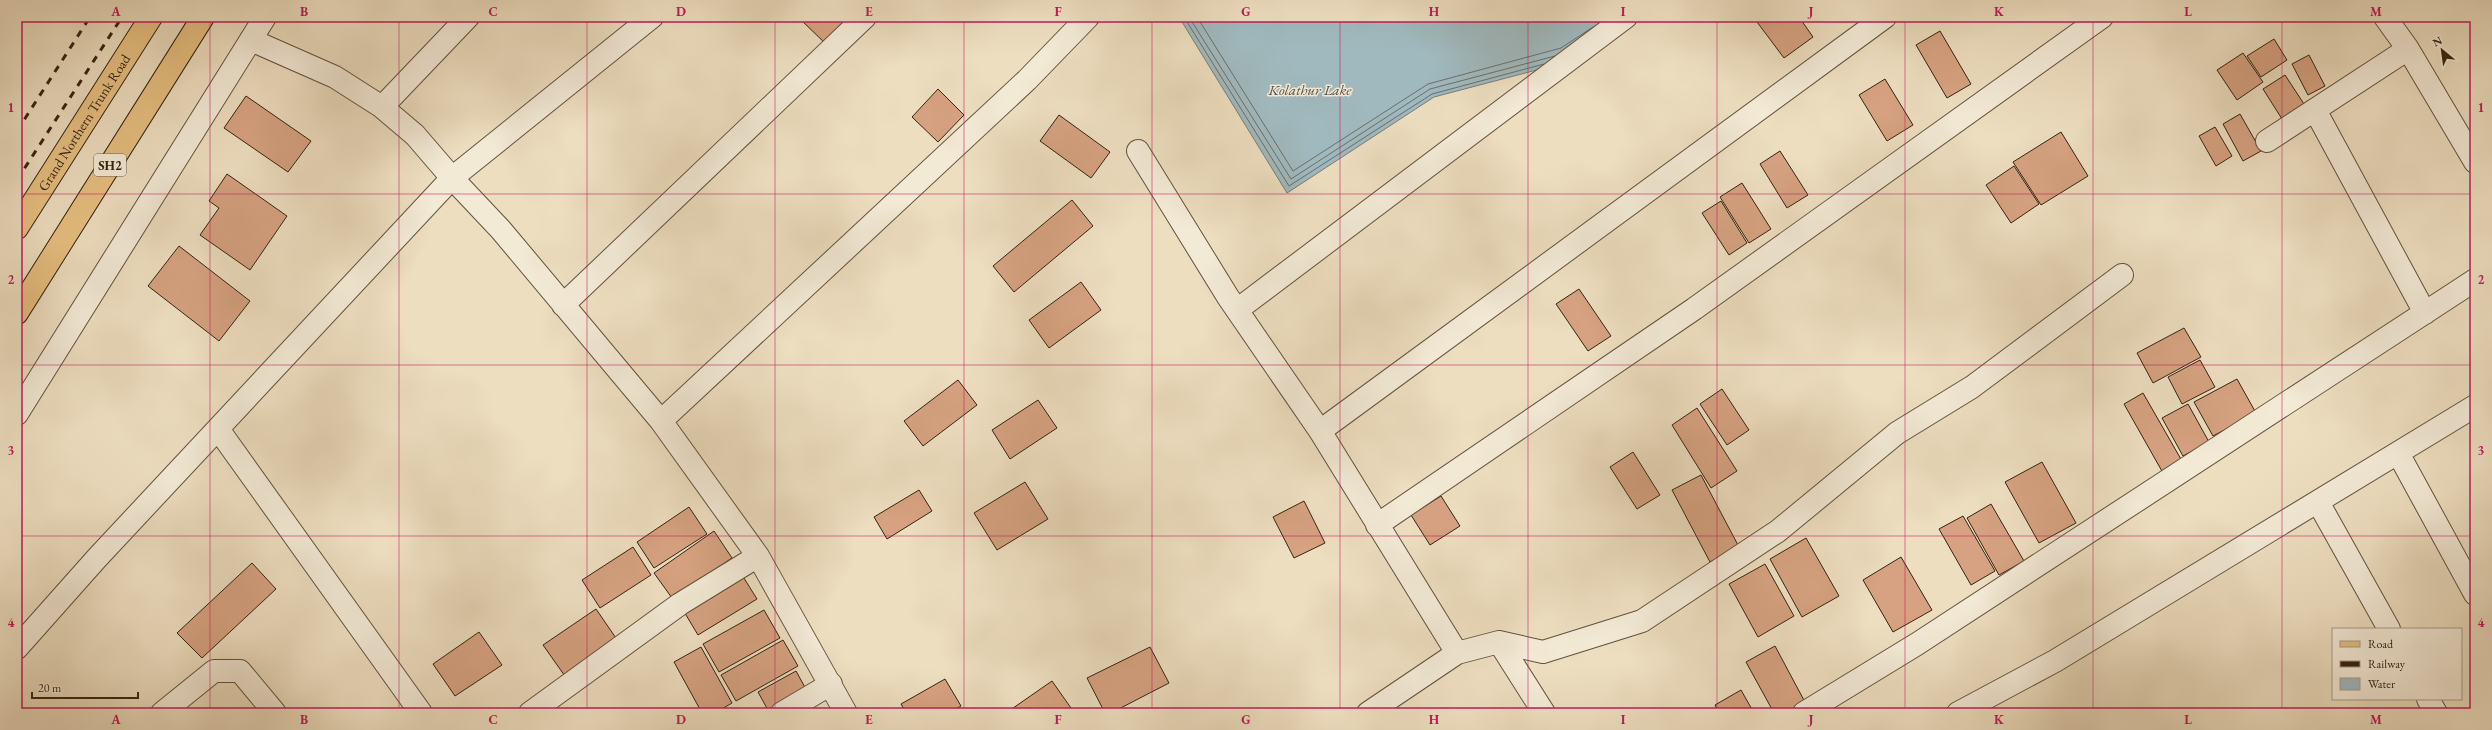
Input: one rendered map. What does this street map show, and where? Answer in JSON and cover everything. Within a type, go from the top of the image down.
[{"type":"main road","name":"Grand Northern Trunk Road","points":[[17,228],[152,17]]},
{"type":"main road","name":"SH2","points":[[17,313],[203,17]]},
{"type":"street","points":[[17,414],[265,17]]},
{"type":"street","points":[[382,108],[468,17]]},
{"type":"street","points":[[17,648],[218,429],[452,178],[652,17]]},
{"type":"street","points":[[563,305],[865,17]]},
{"type":"street","points":[[661,421],[1027,80],[1088,17]]},
{"type":"street","points":[[1237,310],[1626,17]]},
{"type":"street","points":[[1320,431],[1886,17]]},
{"type":"street","points":[[1377,526],[1694,309],[1926,145],[2102,17]]},
{"type":"street","points":[[2385,17],[2408,49],[2475,162]]},
{"type":"street","points":[[251,40],[335,77],[382,108],[415,134],[452,178],[501,230],[661,421],[758,556],[846,713]]},
{"type":"street","points":[[2267,141],[2408,49]]},
{"type":"street","points":[[2314,110],[2425,313]]},
{"type":"street","points":[[1138,151],[1237,310],[1320,431],[1377,526],[1457,653]]},
{"type":"street","points":[[1368,713],[1457,653],[1498,642],[1543,652],[1642,621],[1778,531],[1897,433],[1972,387],[2122,275]]},
{"type":"street","points":[[1804,713],[1917,644],[2475,280]]},
{"type":"street","points":[[1958,713],[2055,661],[2475,406]]},
{"type":"street","points":[[218,429],[421,713]]},
{"type":"street","points":[[2398,453],[2475,594]]},
{"type":"street","points":[[2318,502],[2388,628]]},
{"type":"street","points":[[530,713],[680,604],[758,556]]},
{"type":"street","points":[[1498,642],[1544,713]]},
{"type":"street","points":[[162,713],[214,671],[240,672],[275,713]]},
{"type":"street","points":[[782,713],[830,684]]},
{"type":"street","points":[[2429,700],[2436,713]]},
{"type":"water","name":"Kolathur Lake","points":[[1179,17],[1635,17],[1567,62],[1434,97],[1287,193]]},
{"type":"building","points":[[798,17],[856,17],[829,47]]},
{"type":"building","points":[[1799,17],[1813,37],[1784,58],[1754,18]]},
{"type":"building","points":[[1940,31],[1971,84],[1947,98],[1916,45]]},
{"type":"building","points":[[2274,39],[2287,60],[2261,77],[2247,56]]},
{"type":"building","points":[[2243,53],[2263,82],[2237,100],[2217,70]]},
{"type":"building","points":[[2309,55],[2325,86],[2308,95],[2292,64]]},
{"type":"building","points":[[2285,75],[2304,104],[2282,119],[2263,89]]},
{"type":"building","points":[[1885,79],[1913,125],[1887,141],[1859,95]]},
{"type":"building","points":[[938,89],[964,115],[938,142],[912,117]]},
{"type":"building","points":[[246,96],[311,141],[288,172],[224,128]]},
{"type":"building","points":[[2240,114],[2261,151],[2243,161],[2223,124]]},
{"type":"building","points":[[1059,115],[1110,152],[1091,178],[1040,141]]},
{"type":"building","points":[[2215,127],[2232,156],[2216,166],[2199,136]]},
{"type":"building","points":[[2061,132],[2088,176],[2041,205],[2013,162]]},
{"type":"building","points":[[1780,151],[1808,195],[1787,208],[1760,164]]},
{"type":"building","points":[[2014,166],[2039,204],[2011,223],[1986,185]]},
{"type":"building","points":[[227,174],[287,216],[250,270],[200,235],[219,208],[209,201]]},
{"type":"building","points":[[1742,183],[1771,229],[1749,243],[1720,197]]},
{"type":"building","points":[[1072,200],[1093,226],[1014,292],[993,266]]},
{"type":"building","points":[[1721,201],[1747,243],[1729,255],[1702,213]]},
{"type":"building","points":[[179,246],[250,301],[219,341],[148,286]]},
{"type":"building","points":[[1081,282],[1101,310],[1049,348],[1029,320]]},
{"type":"building","points":[[1579,289],[1611,336],[1588,351],[1556,304]]},
{"type":"building","points":[[2184,328],[2201,357],[2153,383],[2137,353]]},
{"type":"building","points":[[2200,360],[2215,387],[2182,404],[2168,377]]},
{"type":"building","points":[[2237,379],[2256,413],[2213,436],[2194,402]]},
{"type":"building","points":[[958,380],[977,405],[923,446],[904,421]]},
{"type":"building","points":[[1722,389],[1749,430],[1727,445],[1700,404]]},
{"type":"building","points":[[2143,393],[2182,461],[2163,473],[2124,404]]},
{"type":"building","points":[[1038,400],[1057,428],[1010,459],[992,430]]},
{"type":"building","points":[[2188,404],[2209,442],[2183,456],[2162,418]]},
{"type":"building","points":[[1697,408],[1737,471],[1711,488],[1672,425]]},
{"type":"building","points":[[1633,452],[1660,495],[1637,509],[1610,467]]},
{"type":"building","points":[[2042,462],[2076,523],[2039,543],[2005,482]]},
{"type":"building","points":[[1701,475],[1739,547],[1710,562],[1672,490]]},
{"type":"building","points":[[1025,482],[1048,519],[997,550],[974,513]]},
{"type":"building","points":[[919,490],[932,511],[887,539],[874,517]]},
{"type":"building","points":[[1441,496],[1460,526],[1430,545],[1411,515]]},
{"type":"building","points":[[1304,501],[1325,543],[1294,558],[1273,517]]},
{"type":"building","points":[[1991,504],[2024,561],[1999,575],[1967,518]]},
{"type":"building","points":[[689,507],[707,534],[654,568],[637,542]]},
{"type":"building","points":[[1963,516],[1995,571],[1971,585],[1939,529]]},
{"type":"building","points":[[714,531],[732,558],[672,598],[654,573]]},
{"type":"building","points":[[1806,538],[1839,596],[1802,617],[1770,559]]},
{"type":"building","points":[[633,547],[651,575],[600,608],[582,580]]},
{"type":"building","points":[[1901,557],[1932,610],[1893,632],[1863,580]]},
{"type":"building","points":[[252,563],[276,589],[202,658],[177,633]]},
{"type":"building","points":[[1765,564],[1794,616],[1758,637],[1729,584]]},
{"type":"building","points":[[742,575],[757,599],[698,635],[683,610]]},
{"type":"building","points":[[596,609],[620,644],[567,679],[543,645]]},
{"type":"building","points":[[764,610],[780,638],[719,672],[703,644]]},
{"type":"building","points":[[479,632],[502,665],[455,696],[433,664]]},
{"type":"building","points":[[783,640],[798,666],[736,701],[721,675]]},
{"type":"building","points":[[1775,646],[1806,704],[1789,713],[1774,713],[1746,662]]},
{"type":"building","points":[[701,647],[732,703],[715,713],[702,713],[674,662]]},
{"type":"building","points":[[1150,647],[1169,683],[1111,713],[1105,713],[1087,678]]},
{"type":"building","points":[[796,671],[807,691],[769,712],[758,692]]},
{"type":"building","points":[[945,679],[961,706],[949,713],[906,713],[901,704]]},
{"type":"building","points":[[1052,681],[1071,708],[1065,713],[1006,713]]},
{"type":"building","points":[[1741,690],[1754,713],[1719,713],[1715,705]]},
{"type":"railway","points":[[17,131],[90,17]]},
{"type":"railway","points":[[17,180],[122,17]]}]
